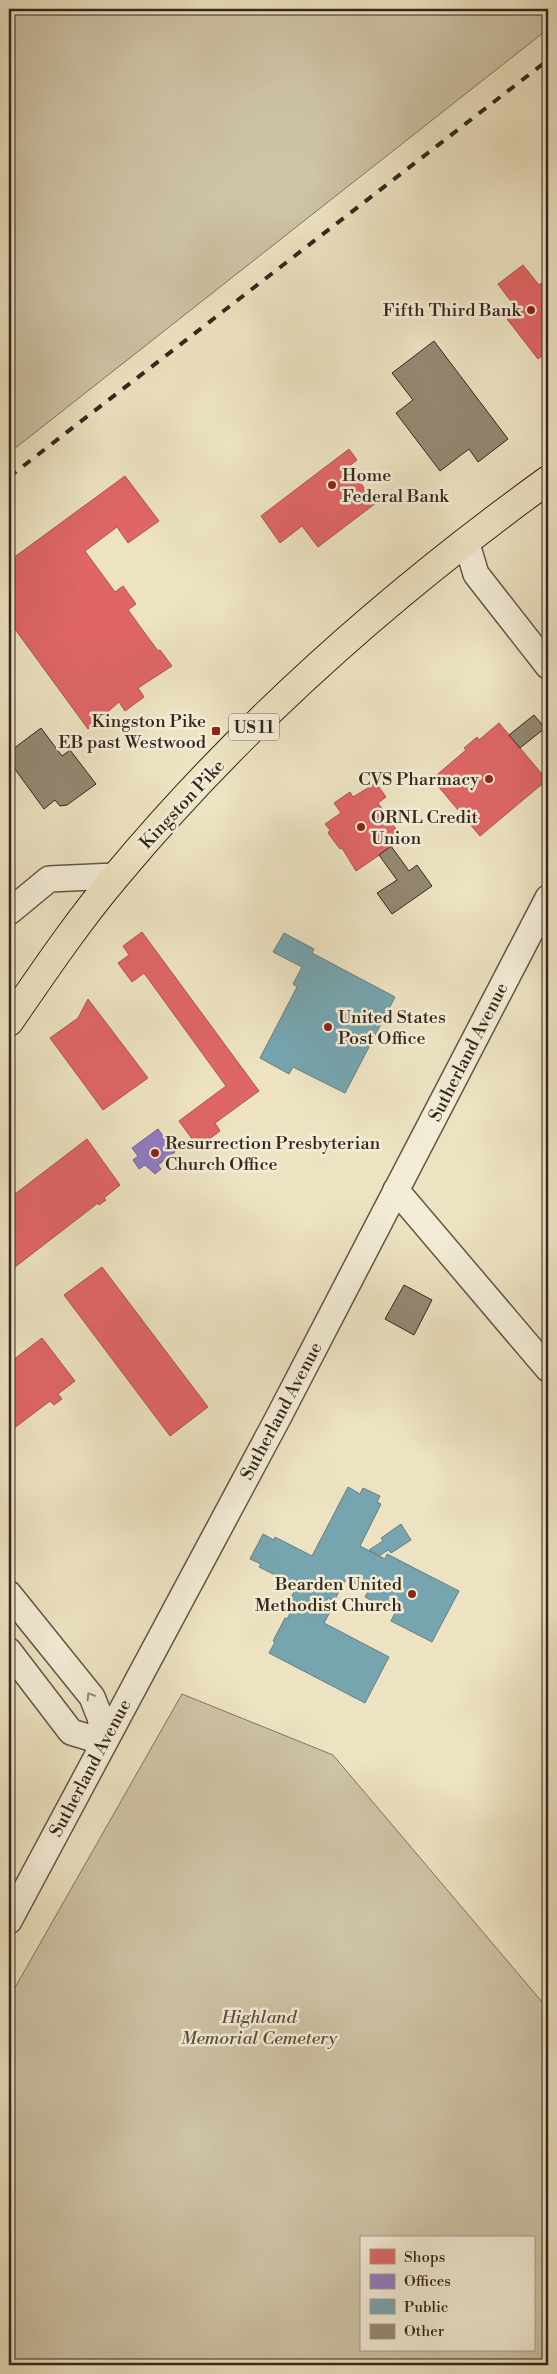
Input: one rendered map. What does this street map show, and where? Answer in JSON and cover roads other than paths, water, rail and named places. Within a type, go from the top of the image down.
[{"type":"main road","name":"Kingston Pike","points":[[9,1022],[73,930],[115,876],[248,734],[302,681],[466,541],[548,480]]},
{"type":"street","points":[[466,541],[476,574],[548,666]]},
{"type":"street","points":[[9,912],[49,879],[115,876]]},
{"type":"street","name":"Sutherland Avenue","points":[[9,1921],[278,1418],[548,898]]},
{"type":"street","points":[[396,1190],[548,1369]]},
{"type":"street","points":[[9,1594],[92,1697],[100,1717],[104,1742],[71,1732],[9,1651]]},
{"type":"railway","points":[[9,477],[548,60]]},
{"type":"place","name":"Fifth Third Bank","points":[[531,310]]},
{"type":"place","name":"Home Federal Bank","points":[[332,485]]},
{"type":"place","name":"Kingston Pike EB past Westwood","points":[[216,731]]},
{"type":"place","name":"CVS Pharmacy","points":[[489,779]]},
{"type":"place","name":"ORNL Credit Union","points":[[361,827]]},
{"type":"place","name":"United States Post Office","points":[[328,1027]]},
{"type":"place","name":"Resurrection Presbyterian Church Office","points":[[155,1153]]},
{"type":"place","name":"Bearden United Methodist Church","points":[[412,1594]]},
{"type":"park label","name":"Highland Memorial Cemetery","points":[[259,2027]]}]
